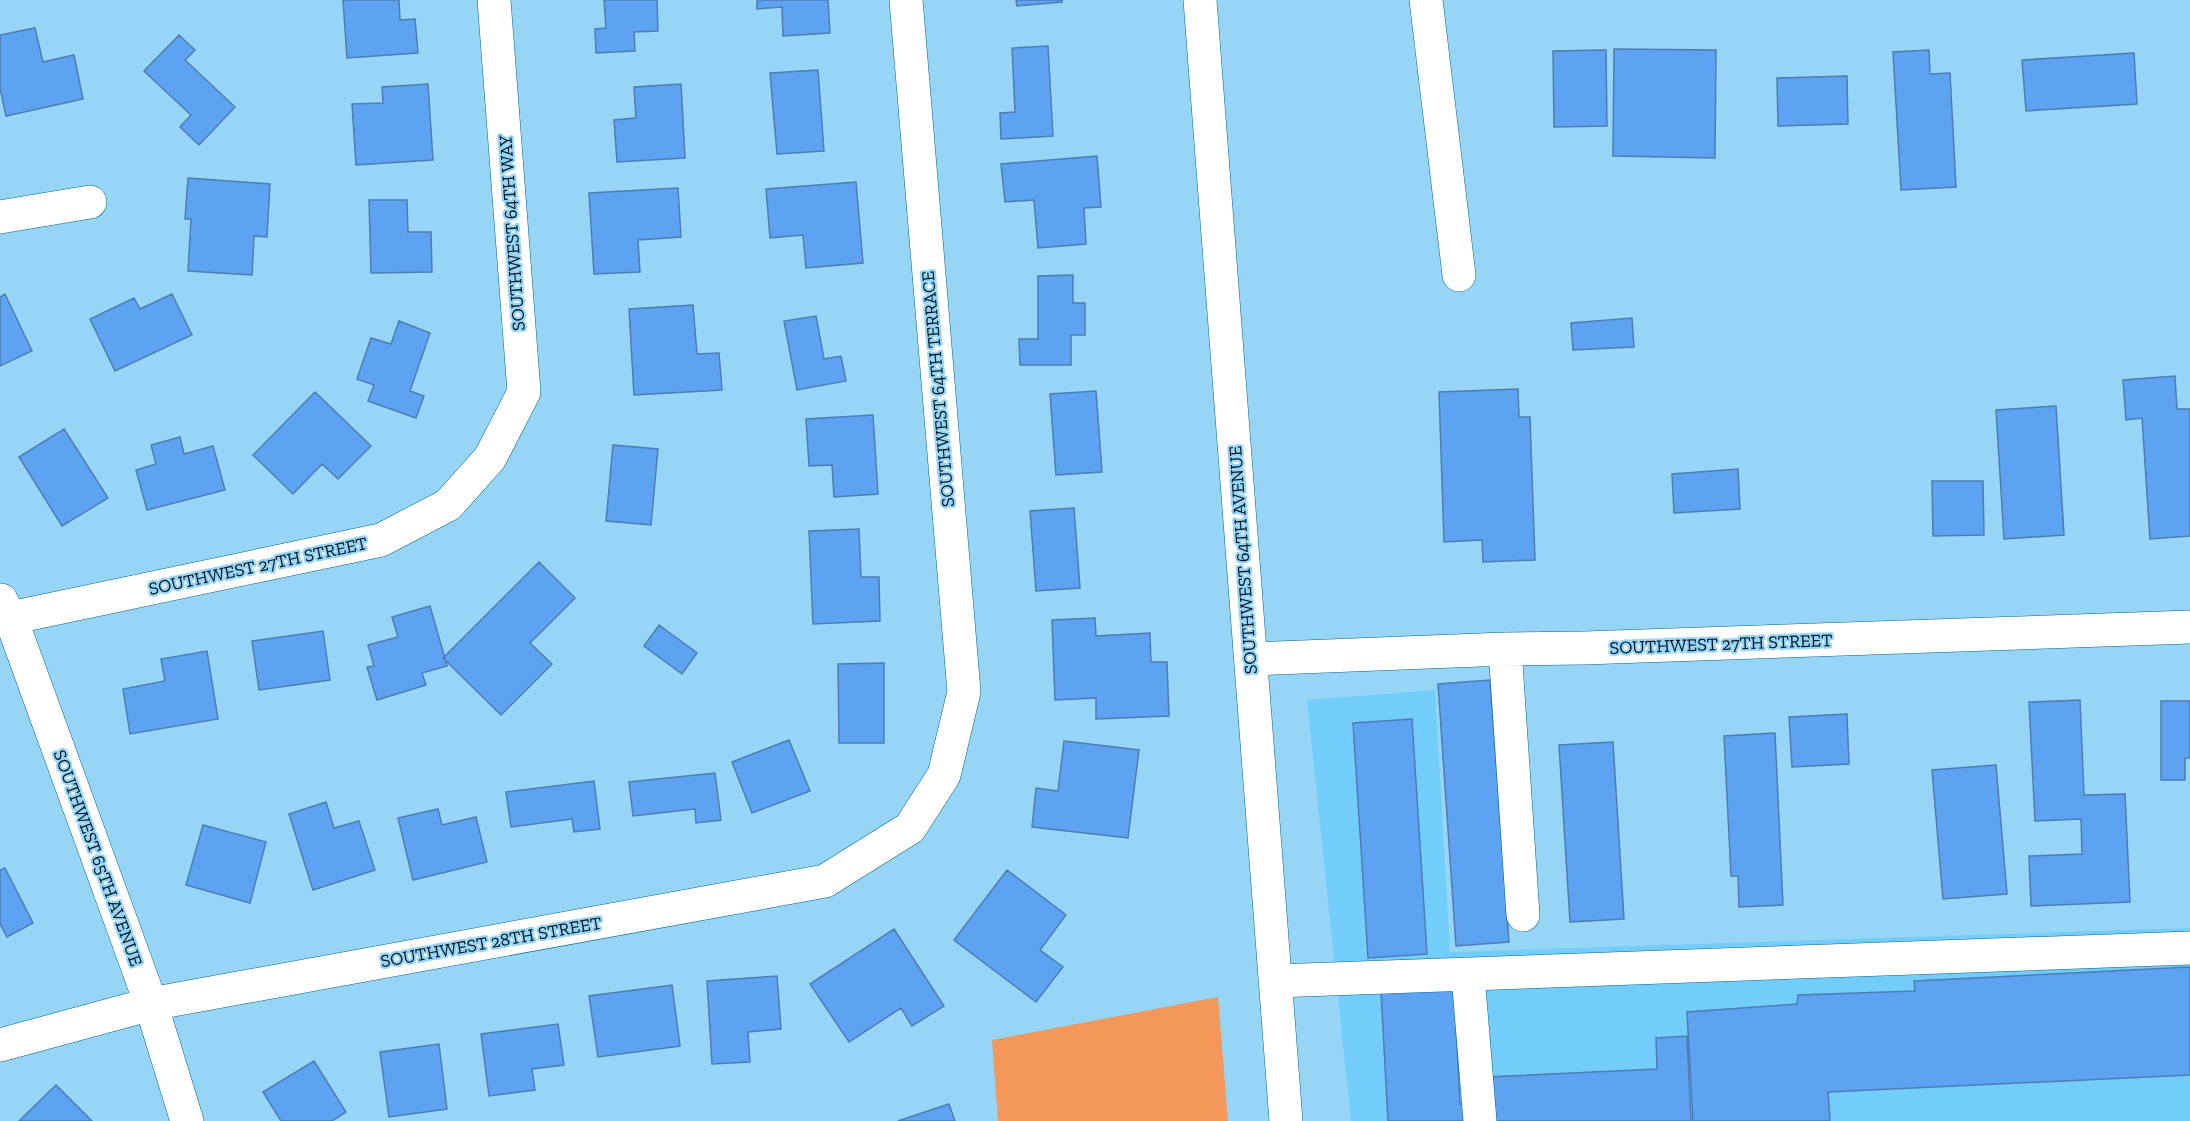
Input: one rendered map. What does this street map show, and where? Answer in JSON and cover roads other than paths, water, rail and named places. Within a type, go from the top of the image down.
[{"type":"street","name":"SOUTHWEST 64TH WAY","points":[[490,458],[525,392],[494,0]]},
{"type":"street","name":"SOUTHWEST 64TH TERRACE","points":[[906,0],[964,692],[944,775]]},
{"type":"street","name":"SOUTHWEST 64TH AVENUE","points":[[1200,0],[1286,1121]]},
{"type":"street","points":[[1426,0],[1459,275]]},
{"type":"street","points":[[0,217],[90,202]]},
{"type":"street","name":"SOUTHWEST 27TH STREET","points":[[4,612],[381,540],[448,506],[490,458]]},
{"type":"street","name":"SOUTHWEST 65TH AVENUE","points":[[4,612],[152,1005],[187,1121]]},
{"type":"street","name":"SOUTHWEST 27TH STREET","points":[[1251,659],[2190,627]]},
{"type":"street","points":[[1505,649],[1523,915]]},
{"type":"street","name":"SOUTHWEST 28TH STREET","points":[[0,1045],[152,1005],[825,881],[910,828],[944,775]]},
{"type":"street","points":[[1275,981],[2190,948]]},
{"type":"street","points":[[1468,975],[1480,1121]]}]
